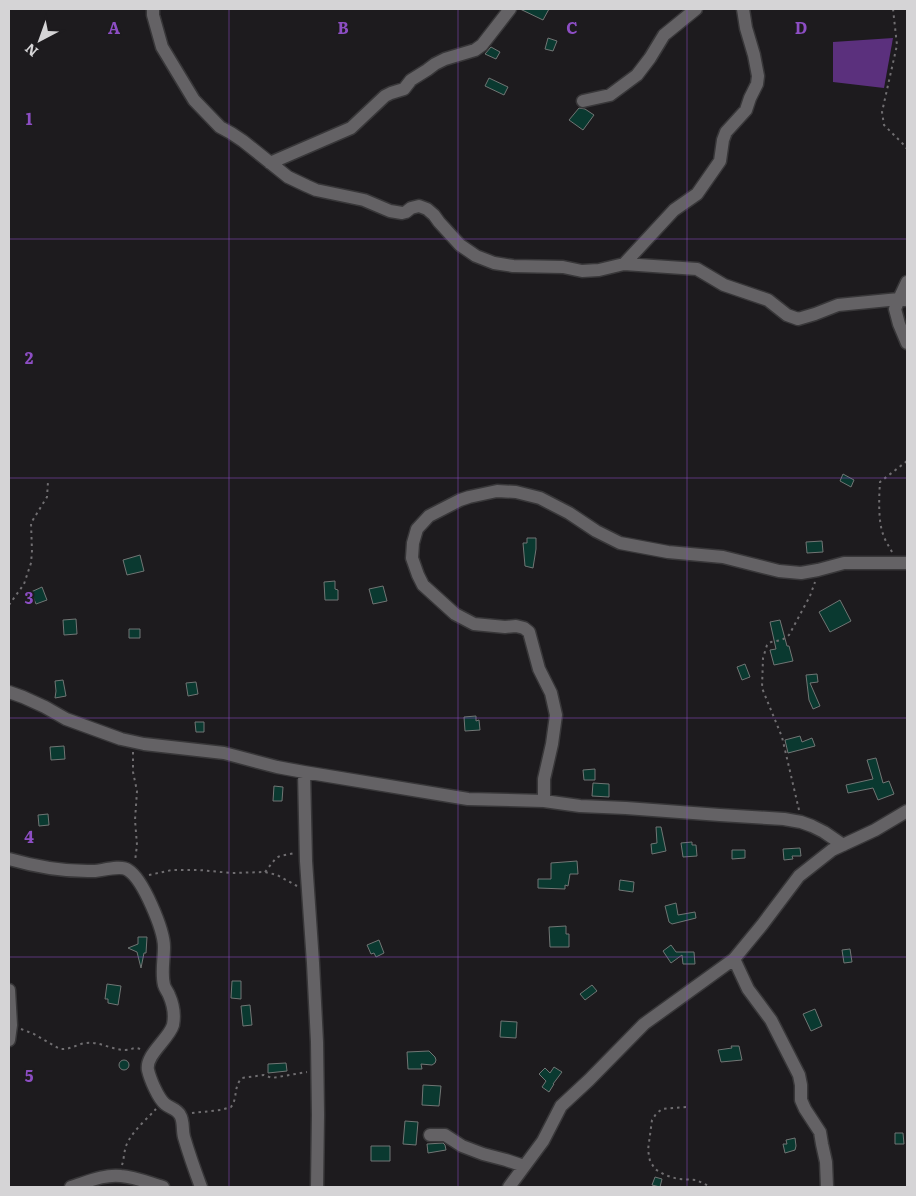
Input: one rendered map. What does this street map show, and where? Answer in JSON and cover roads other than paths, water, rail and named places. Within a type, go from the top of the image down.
[{"type":"street","points":[[153,9],[162,47],[194,100],[220,127],[243,141],[288,177],[316,190],[364,200],[390,211],[402,213],[419,206],[427,209],[460,245],[476,256],[494,263],[514,266],[563,267],[582,271],[599,270],[624,264],[696,268],[724,285],[768,300],[788,315],[798,319],[838,305],[903,300]]},
{"type":"street","points":[[270,163],[351,128],[385,96],[404,89],[411,80],[435,64],[475,50],[489,37],[510,9]]},
{"type":"street","points":[[583,101],[610,95],[637,74],[650,58],[664,35],[696,9]]},
{"type":"street","points":[[624,264],[674,210],[697,194],[720,161],[726,132],[746,110],[758,76],[743,9]]},
{"type":"street","points":[[907,282],[903,300],[896,309],[899,324],[907,343]]},
{"type":"street","points":[[544,801],[544,779],[556,715],[551,693],[539,669],[528,632],[524,628],[516,626],[505,627],[474,624],[455,614],[423,585],[412,558],[413,543],[417,529],[429,516],[469,497],[497,491],[516,492],[540,498],[620,543],[668,552],[723,557],[779,572],[801,573],[844,563],[902,563]]},
{"type":"street","points":[[9,692],[45,707],[66,719],[121,740],[224,753],[304,772],[468,798],[544,801],[580,806],[784,819],[802,822],[824,832],[843,845]]},
{"type":"street","points":[[304,772],[308,893],[318,1070],[317,1187]]},
{"type":"street","points":[[509,1187],[543,1141],[561,1106],[644,1024],[734,959],[799,876],[832,850],[875,830],[907,811]]},
{"type":"street","points":[[9,859],[71,871],[94,871],[122,867],[129,870],[141,883],[162,932],[164,986],[170,996],[174,1017],[171,1029],[148,1067],[164,1103],[180,1114],[184,1136],[201,1187]]},
{"type":"street","points":[[734,959],[748,989],[771,1020],[799,1075],[801,1100],[820,1132],[826,1162],[827,1187]]},
{"type":"street","points":[[9,990],[11,1025],[9,1040]]},
{"type":"street","points":[[430,1135],[445,1136],[462,1146],[483,1154],[524,1166]]},
{"type":"street","points":[[71,1187],[108,1176],[138,1179],[162,1187]]}]
